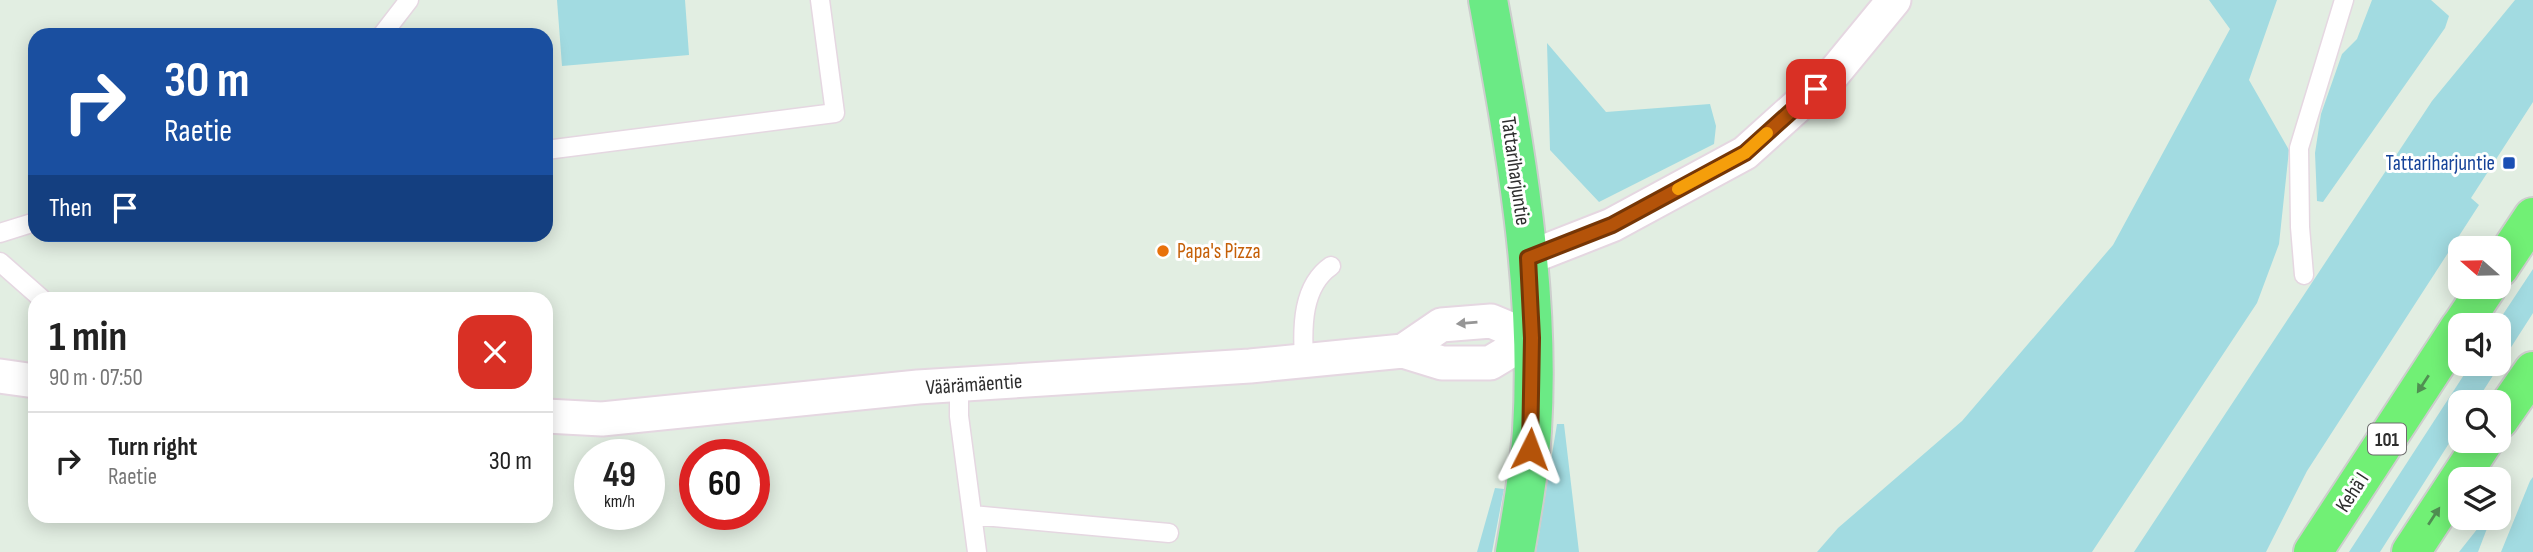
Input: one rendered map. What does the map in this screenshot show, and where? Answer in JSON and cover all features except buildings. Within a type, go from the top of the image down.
[{"type":"highway","points":[[2511,250],[2533,217]]},
{"type":"highway","name":"Kehä I","points":[[2313,552],[2448,346]]},
{"type":"highway","points":[[2511,403],[2533,371]]},
{"type":"highway","points":[[2411,552],[2476,453]]},
{"type":"main road","name":"Tattariharjuntie","points":[[1488,0],[1520,178],[1532,338],[1532,430],[1515,552]]},
{"type":"street","points":[[1528,258],[1612,225],[1745,153],[1834,73],[1894,0]]},
{"type":"street","name":"Väärämäentie","points":[[553,416],[602,419],[959,385],[1403,351],[1441,325],[1490,321],[1532,338]]},
{"type":"street","points":[[0,376],[28,379]]},
{"type":"lane","points":[[387,28],[409,0]]},
{"type":"lane","points":[[553,149],[835,113],[820,0]]},
{"type":"lane","points":[[2304,275],[2300,227],[2299,148],[2344,0]]},
{"type":"lane","points":[[0,233],[28,224]]},
{"type":"lane","points":[[0,262],[34,292]]},
{"type":"lane","points":[[1304,359],[1302,323],[1307,305],[1320,274],[1331,266]]},
{"type":"lane","points":[[959,385],[959,416],[977,552]]},
{"type":"lane","points":[[972,515],[1169,533]]},
{"type":"shaded area","points":[[557,0],[685,0],[689,55],[562,66]]},
{"type":"shaded area","points":[[2209,0],[2277,0],[2249,80],[2289,150],[2279,244],[2257,303],[2092,552],[1817,552],[1838,528],[1962,421],[2113,245],[2230,29]]},
{"type":"shaded area","points":[[2372,0],[2431,0],[2449,16],[2445,28],[2323,202],[2317,201],[2315,153],[2321,114],[2342,54],[2357,39]]},
{"type":"shaded area","points":[[2515,0],[2533,0],[2533,102],[2471,198],[2479,205],[2459,236],[2448,236],[2448,253],[2307,471],[2266,552],[2134,552],[2432,101]]},
{"type":"shaded area","points":[[1547,43],[1606,112],[1710,104],[1716,126],[1714,144],[1599,202],[1550,150]]},
{"type":"shaded area","points":[[2533,269],[2533,313],[2511,347],[2511,313],[2504,313]]},
{"type":"shaded area","points":[[2463,376],[2493,376],[2484,390],[2454,390]]},
{"type":"shaded area","points":[[2448,399],[2448,445],[2380,552],[2349,552]]},
{"type":"shaded area","points":[[1557,424],[1564,424],[1579,552],[1536,552]]},
{"type":"shaded area","points":[[2533,477],[2533,552],[2501,552],[2511,530]]},
{"type":"shaded area","points":[[1495,488],[1504,489],[1492,552],[1477,552]]},
{"type":"shaded area","points":[[2476,530],[2486,530],[2478,552],[2459,552]]},
{"type":"slow traffic","points":[[1678,189],[1745,153],[1767,133]]},
{"type":"place","name":"Tattariharjuntie","points":[[2509,163]]},
{"type":"place","name":"Papa's Pizza","points":[[1163,251]]},
{"type":"route","points":[[1530,449],[1532,338],[1528,258],[1612,225],[1745,153],[1816,89]]}]
